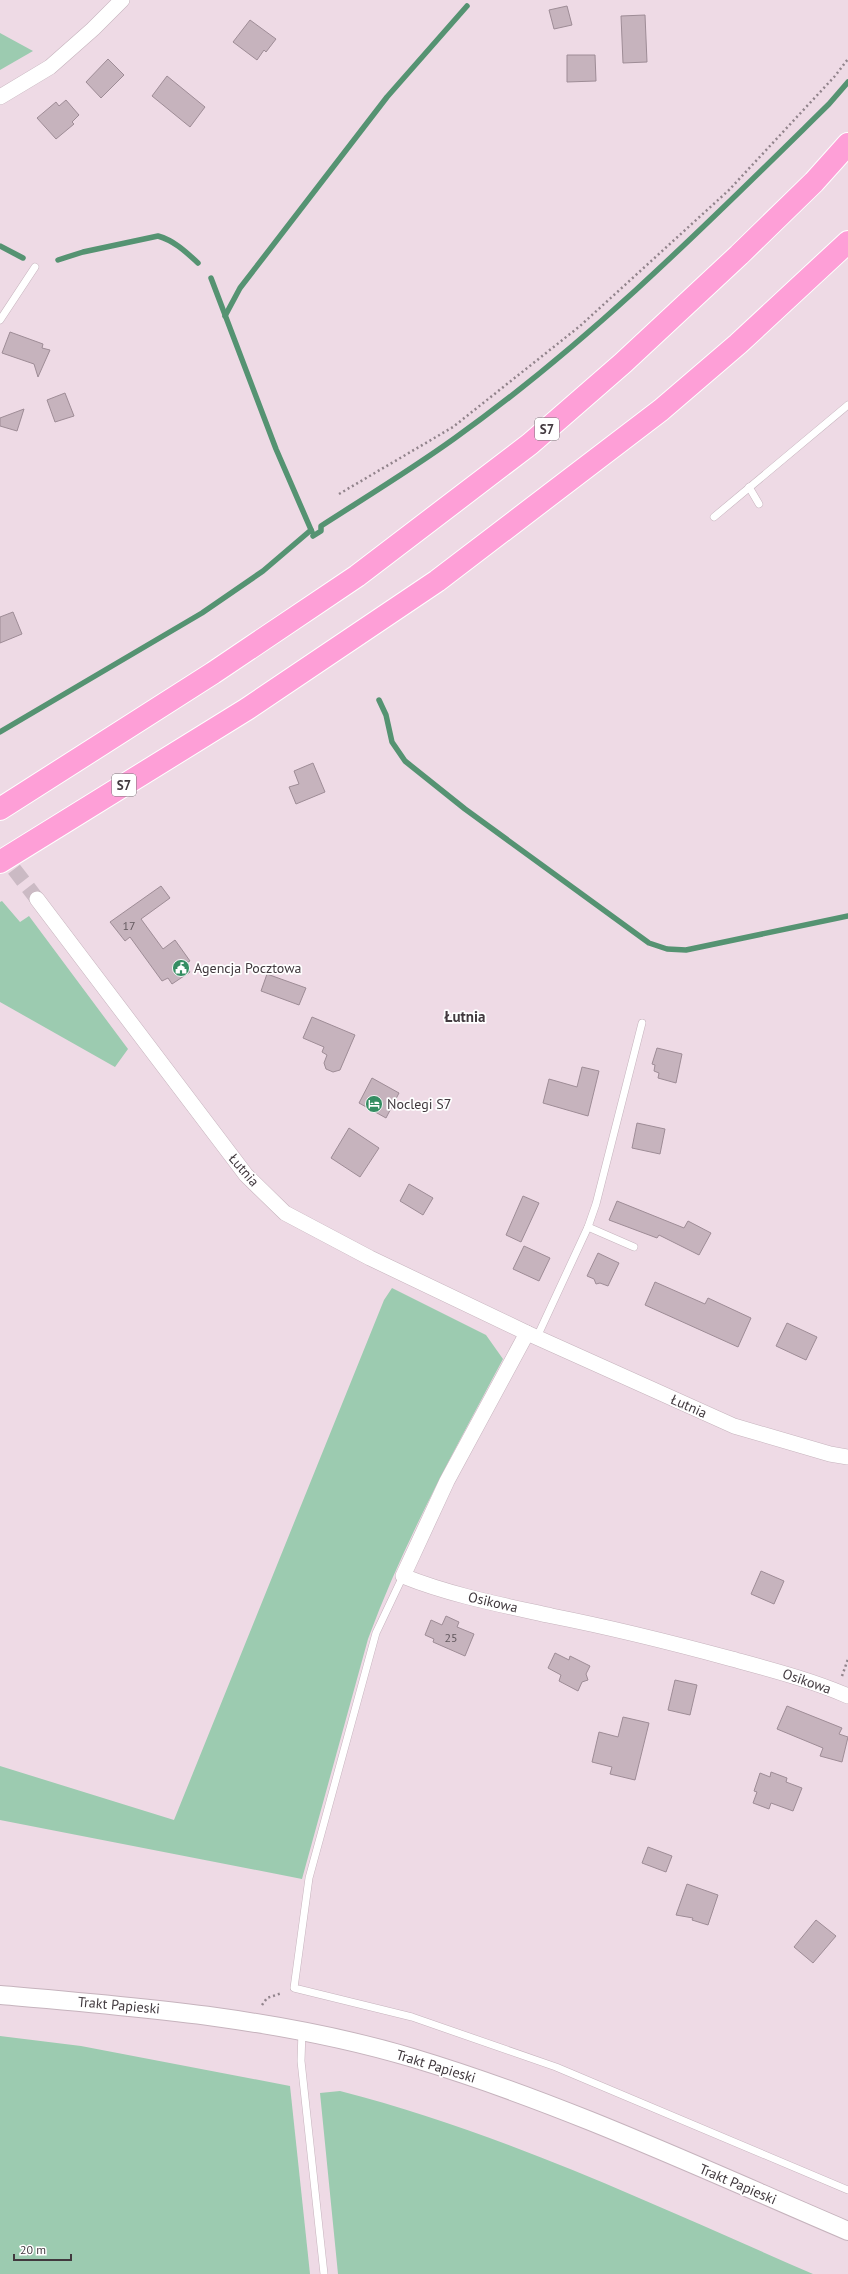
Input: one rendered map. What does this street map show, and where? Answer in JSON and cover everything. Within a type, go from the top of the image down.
[{"type":"highway","name":"S7","points":[[0,809],[212,673],[357,576],[530,444],[623,363],[739,255],[814,182],[848,144]]},
{"type":"highway","name":"S7","points":[[0,862],[247,709],[437,581],[661,410],[738,344],[848,242]]},
{"type":"street","points":[[0,97],[50,67],[93,29],[122,0]]},
{"type":"street","name":"Łutnia","points":[[37,899],[241,1169],[285,1213],[370,1258],[532,1335],[734,1426],[830,1454],[848,1457]]},
{"type":"street","points":[[403,1576],[447,1480],[532,1335]]},
{"type":"street","name":"Osikowa","points":[[403,1576],[424,1585],[461,1595],[613,1629],[719,1655],[824,1685],[848,1696]]},
{"type":"street","name":"Trakt Papieski","points":[[0,1995],[157,2009],[226,2017],[302,2031],[412,2058],[545,2103],[848,2231]]},
{"type":"lane","points":[[0,320],[34,267]]},
{"type":"lane","points":[[714,516],[848,405]]},
{"type":"lane","points":[[749,487],[759,504]]},
{"type":"lane","points":[[532,1335],[588,1227],[596,1204],[642,1023]]},
{"type":"lane","points":[[588,1227],[634,1247]]},
{"type":"lane","points":[[403,1576],[376,1633],[309,1878],[294,1988],[412,2017],[556,2066],[848,2190]]},
{"type":"lane","points":[[302,2031],[301,2061],[324,2274]]},
{"type":"path","points":[[339,494],[453,428],[580,326],[729,190],[835,76],[848,59]]},
{"type":"path","points":[[261,2007],[267,1998],[294,1988]]},
{"type":"green space","points":[[0,33],[33,51],[0,70]]},
{"type":"green space","points":[[2,901],[20,922],[29,916],[128,1049],[115,1067],[0,1002],[0,902]]},
{"type":"green space","points":[[392,1288],[486,1335],[503,1359],[448,1462],[397,1567],[368,1639],[302,1879],[0,1820],[0,1766],[174,1820],[384,1300]]},
{"type":"green space","points":[[0,2036],[81,2046],[290,2086],[310,2274],[0,2274]]},
{"type":"green space","points":[[340,2091],[401,2108],[521,2150],[580,2173],[813,2274],[338,2274],[320,2093]]},
{"type":"building","points":[[567,6],[572,25],[554,29],[549,10]]},
{"type":"building","points":[[645,15],[647,62],[623,63],[621,16]]},
{"type":"building","points":[[250,20],[276,39],[266,52],[264,50],[257,60],[233,42]]},
{"type":"building","points":[[567,55],[595,55],[596,81],[567,82]]},
{"type":"building","points":[[108,59],[124,75],[101,98],[86,82]]},
{"type":"building","points":[[167,76],[205,107],[190,127],[152,96]]},
{"type":"building","points":[[66,100],[79,115],[72,122],[74,124],[56,139],[37,118],[56,102],[59,106]]},
{"type":"building","points":[[10,332],[43,344],[42,348],[50,350],[38,377],[34,364],[2,353]]},
{"type":"building","points":[[65,393],[74,416],[55,422],[47,400]]},
{"type":"building","points":[[24,409],[17,431],[0,426],[0,418]]},
{"type":"building","points":[[13,612],[22,634],[0,643],[0,617]]},
{"type":"building","points":[[313,763],[325,792],[296,804],[289,787],[299,784],[294,771]]},
{"type":"building","points":[[161,886],[170,898],[141,919],[163,949],[175,940],[190,961],[184,964],[190,972],[172,984],[168,978],[162,981],[130,937],[125,941],[110,922]]},
{"type":"building","points":[[267,974],[306,988],[299,1005],[261,991]]},
{"type":"building","points":[[312,1017],[355,1035],[340,1070],[333,1072],[326,1069],[324,1063],[327,1055],[322,1052],[324,1047],[303,1038]]},
{"type":"building","points":[[657,1048],[682,1054],[676,1083],[658,1078],[659,1073],[654,1071],[655,1065],[652,1064]]},
{"type":"building","points":[[582,1067],[599,1071],[588,1116],[543,1103],[549,1079],[577,1087]]},
{"type":"building","points":[[372,1078],[399,1093],[386,1118],[359,1103]]},
{"type":"building","points":[[637,1123],[665,1129],[660,1154],[632,1148]]},
{"type":"building","points":[[349,1128],[379,1148],[360,1177],[331,1158]]},
{"type":"building","points":[[409,1184],[433,1198],[423,1215],[400,1201]]},
{"type":"building","points":[[523,1196],[539,1203],[521,1242],[506,1235]]},
{"type":"building","points":[[617,1201],[684,1228],[688,1221],[711,1233],[699,1255],[659,1235],[657,1238],[609,1220]]},
{"type":"building","points":[[524,1246],[550,1258],[539,1281],[513,1269]]},
{"type":"building","points":[[598,1253],[619,1263],[608,1286],[600,1283],[596,1284],[594,1279],[587,1276]]},
{"type":"building","points":[[655,1282],[705,1304],[708,1298],[751,1318],[738,1347],[645,1305]]},
{"type":"building","points":[[787,1323],[817,1337],[806,1360],[776,1346]]},
{"type":"building","points":[[761,1571],[784,1581],[774,1604],[751,1594]]},
{"type":"building","points":[[446,1616],[459,1622],[457,1627],[474,1634],[465,1656],[433,1642],[434,1639],[425,1635],[431,1620],[442,1625]]},
{"type":"building","points":[[555,1653],[569,1660],[570,1656],[590,1666],[586,1674],[588,1680],[582,1682],[578,1691],[559,1681],[561,1675],[548,1668]]},
{"type":"building","points":[[675,1680],[697,1685],[690,1715],[668,1710]]},
{"type":"building","points":[[787,1706],[842,1728],[839,1734],[848,1737],[842,1762],[820,1756],[823,1748],[777,1729]]},
{"type":"building","points":[[623,1717],[649,1723],[635,1780],[610,1774],[612,1767],[592,1762],[599,1732],[618,1737]]},
{"type":"building","points":[[771,1772],[787,1778],[786,1782],[802,1788],[793,1811],[771,1803],[769,1809],[753,1803],[757,1792],[754,1791],[760,1773],[770,1777]]},
{"type":"building","points":[[648,1847],[672,1856],[666,1872],[642,1863]]},
{"type":"building","points":[[687,1884],[718,1895],[708,1925],[692,1920],[693,1918],[676,1915]]},
{"type":"building","points":[[816,1920],[836,1936],[813,1963],[794,1947]]},
{"type":"waterway","points":[[225,316],[240,288],[387,97],[467,6]]},
{"type":"waterway","points":[[313,536],[321,531],[321,526],[406,472],[505,401],[602,321],[694,236],[829,104],[848,82]]},
{"type":"waterway","points":[[58,260],[83,252],[158,236],[175,244],[198,263]]},
{"type":"waterway","points":[[0,246],[23,258]]},
{"type":"waterway","points":[[211,278],[276,449],[312,532]]},
{"type":"waterway","points":[[0,732],[202,613],[263,571],[311,530]]},
{"type":"waterway","points":[[379,700],[386,715],[392,742],[405,761],[465,809],[649,943],[667,949],[686,950],[848,916]]},
{"type":"tunnel","points":[[0,851],[37,899]]},
{"type":"place","name":"Agencja Pocztowa","points":[[181,968]]},
{"type":"place","name":"Noclegi S7","points":[[374,1104]]},
{"type":"district","name":"Łutnia","points":[[465,1016]]}]
